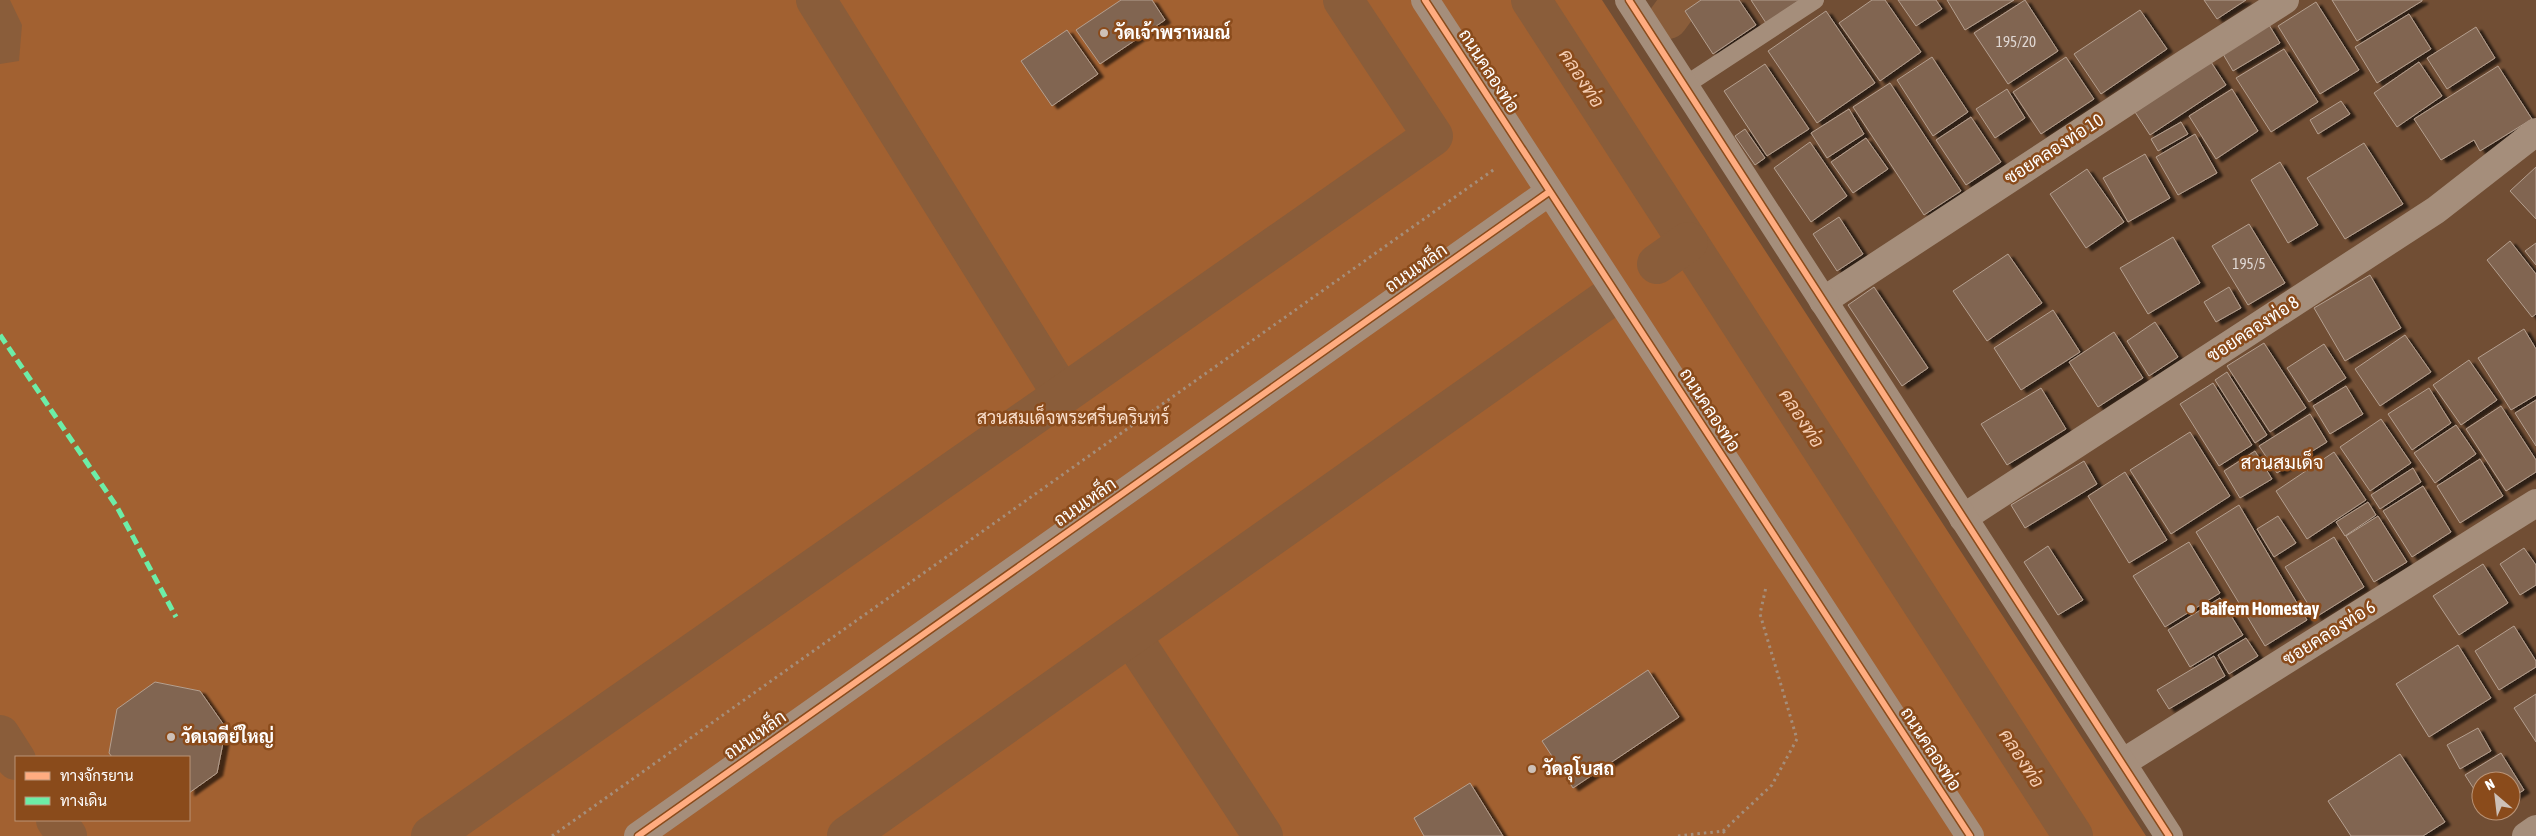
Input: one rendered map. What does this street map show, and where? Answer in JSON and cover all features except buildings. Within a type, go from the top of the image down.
[{"type":"street","name":"ถนนคลองท่อ","points":[[1425,0],[1970,836]]},
{"type":"street","points":[[1629,0],[2169,836]]},
{"type":"street","name":"ซอยคลองท่อ 10","points":[[1824,301],[2186,63],[2286,0]]},
{"type":"street","name":"ซอยคลองท่อ 8","points":[[1963,518],[2436,210],[2536,132]]},
{"type":"street","name":"ถนนเหล็ก","points":[[638,836],[1550,192]]},
{"type":"street","name":"ซอยคลองท่อ 6","points":[[2122,763],[2536,504]]},
{"type":"street","points":[[2526,836],[2536,829]]},
{"type":"lane","points":[[1684,86],[1815,0]]},
{"type":"path","points":[[552,836],[1522,150]]},
{"type":"path","points":[[1678,836],[1723,831],[1772,785],[1797,739],[1760,614],[1771,569],[1786,553]]},
{"type":"path","points":[[1723,831],[1727,836]]},
{"type":"green space","name":"สวนสมเด็จพระศรีนครินทร์","points":[[0,0],[1602,0],[2146,836],[0,836]]},
{"type":"shaded area","points":[[0,0],[10,0],[22,25],[19,61],[0,64]]},
{"type":"waterway","points":[[816,0],[1062,394]]},
{"type":"waterway","points":[[431,836],[1433,136],[1343,0]]},
{"type":"waterway","name":"คลองท่อ","points":[[1531,0],[2073,836]]},
{"type":"waterway","points":[[1668,19],[1682,0]]},
{"type":"waterway","points":[[1657,264],[1688,242]]},
{"type":"waterway","points":[[847,836],[1603,302]]},
{"type":"waterway","points":[[1131,636],[1263,836]]},
{"type":"waterway","points":[[0,735],[15,758]]},
{"type":"waterway","points":[[57,821],[67,836]]},
{"type":"marked path","points":[[0,335],[117,507],[176,617]]},
{"type":"cycle path","points":[[1425,0],[1970,836]]},
{"type":"cycle path","points":[[1629,0],[2169,836]]},
{"type":"cycle path","points":[[638,836],[1549,192]]},
{"type":"place","name":"วัดเจ้าพราหมณ์","points":[[1104,33]]},
{"type":"place","name":"Baifern Homestay","points":[[2191,609]]},
{"type":"place","name":"วัดเจดีย์ใหญ่","points":[[171,737]]},
{"type":"place","name":"วัดอุโบสถ","points":[[1532,769]]},
{"type":"district","name":"สวนสมเด็จ","points":[[2282,462]]}]
